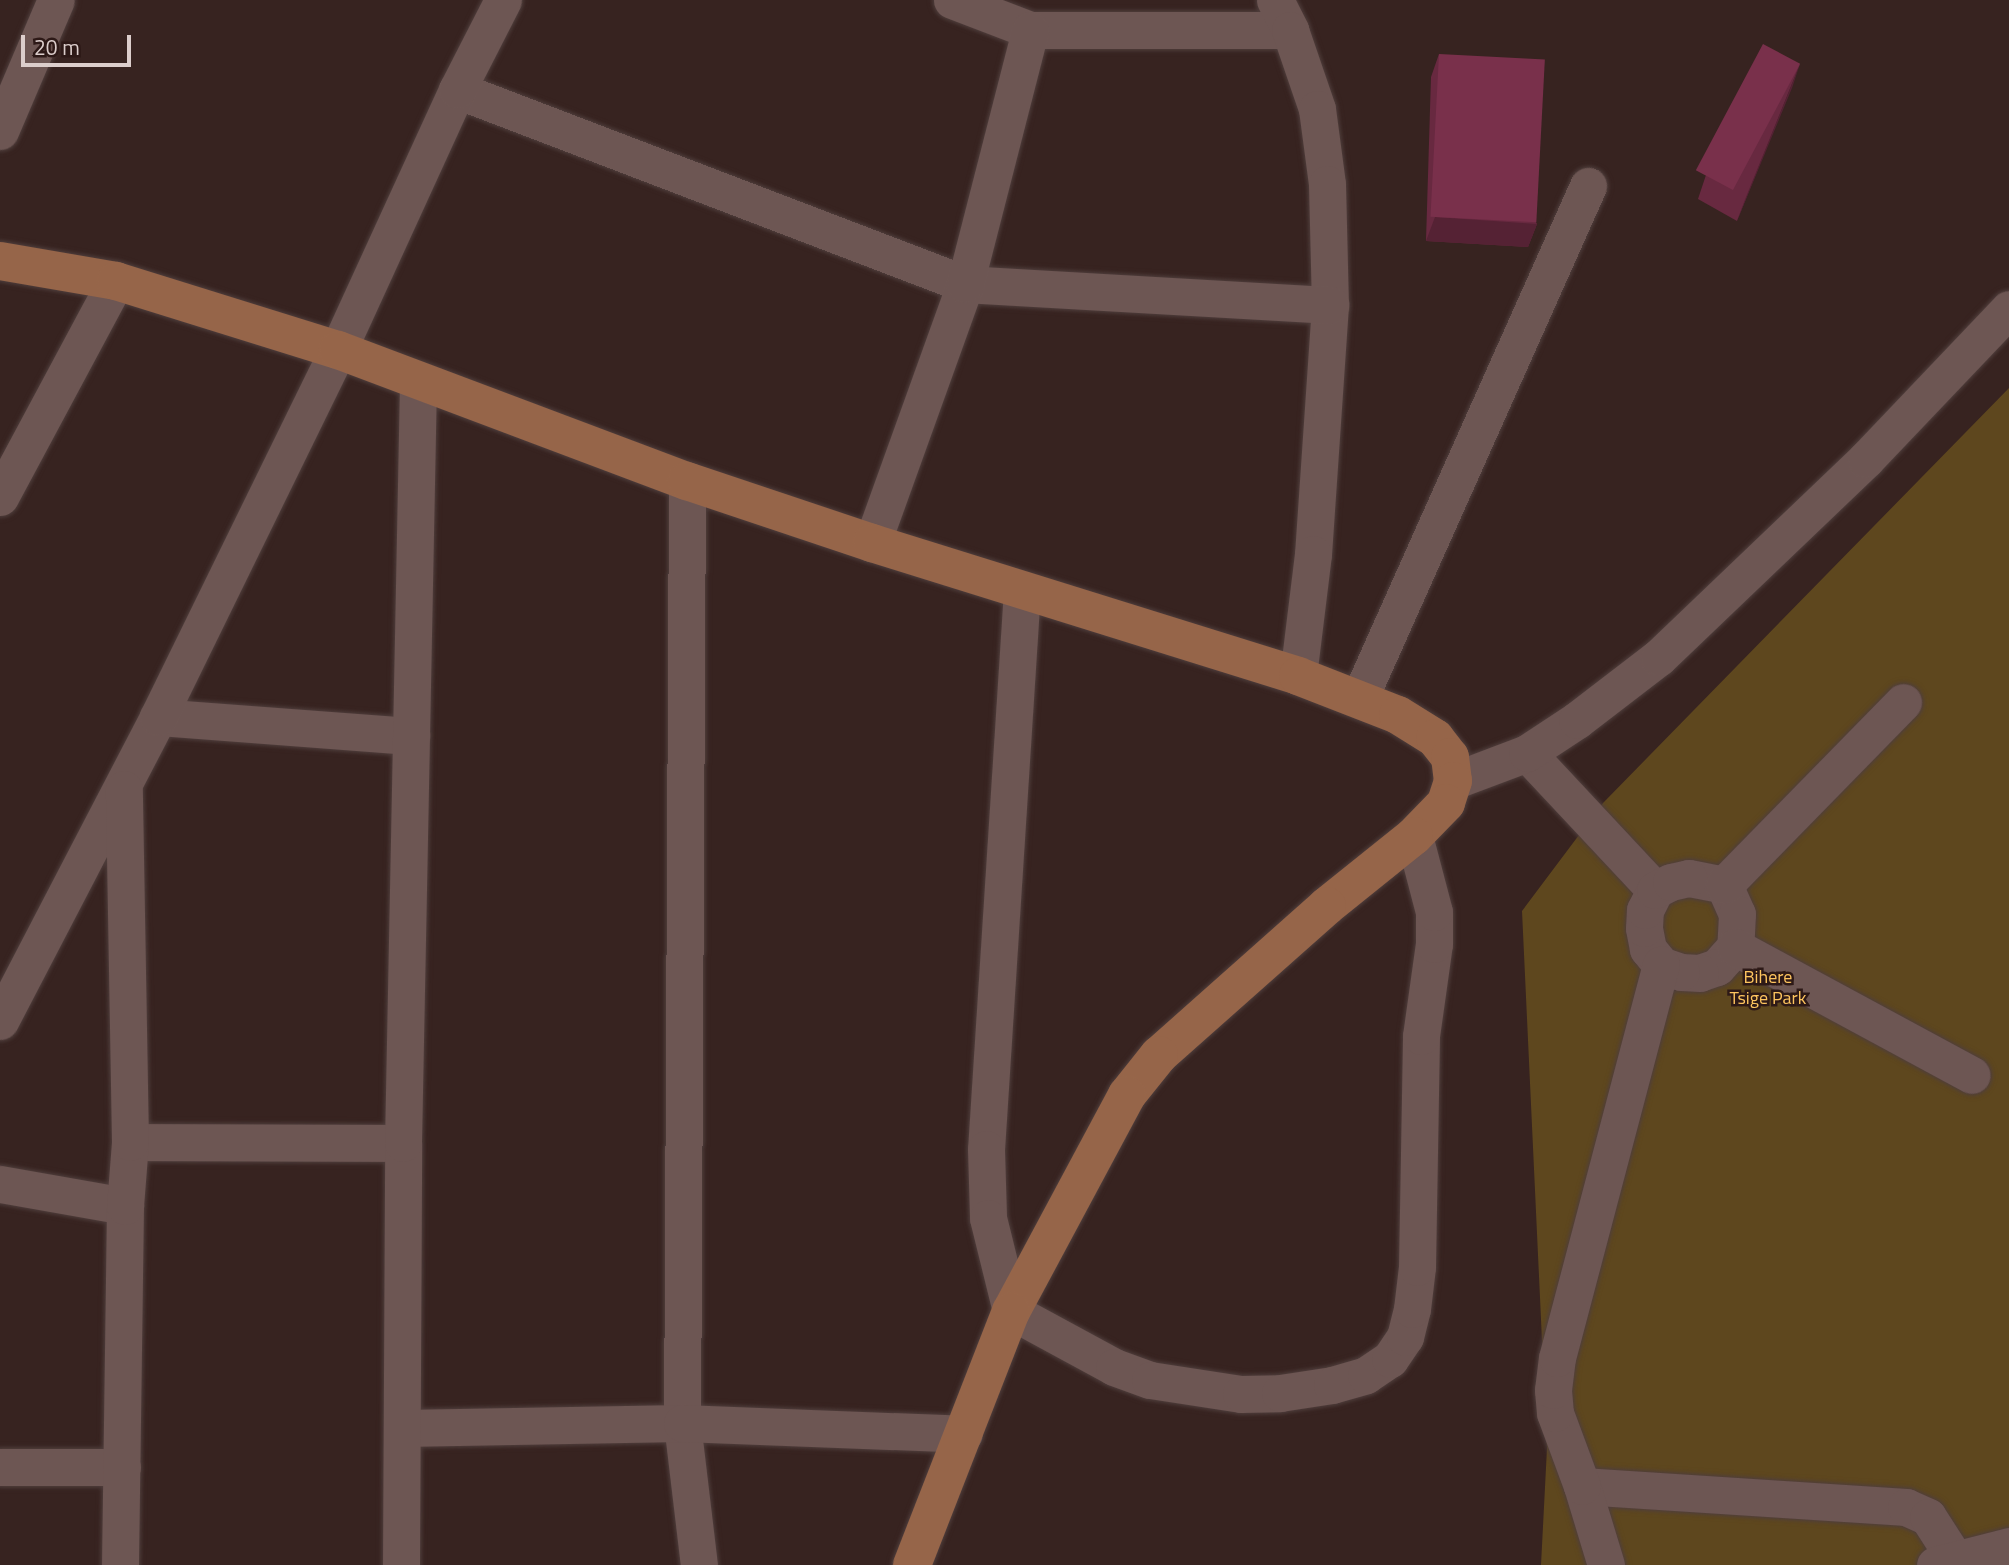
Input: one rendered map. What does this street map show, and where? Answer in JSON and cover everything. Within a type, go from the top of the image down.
[{"type":"main road","points":[[0,261],[116,281],[338,350],[687,481],[872,543],[1298,676],[1398,715],[1435,738],[1450,757],[1453,781],[1446,803],[1414,836],[1327,906],[1159,1055],[1127,1095],[1011,1311],[912,1565]]},
{"type":"street","points":[[0,131],[56,0]]},
{"type":"street","points":[[0,1021],[158,718],[338,350],[457,90],[503,0]]},
{"type":"street","points":[[952,0],[1030,30],[1282,15],[1317,109],[1327,184],[1330,305],[1313,554],[1298,676]]},
{"type":"street","points":[[872,543],[965,284],[1030,30]]},
{"type":"street","points":[[457,90],[965,284],[1330,305]]},
{"type":"street","points":[[1359,699],[1588,186]]},
{"type":"street","points":[[0,497],[116,281]]},
{"type":"street","points":[[1453,781],[1527,753],[1577,720],[1659,657],[1866,459],[2009,309]]},
{"type":"street","points":[[401,1565],[403,1143],[418,381]]},
{"type":"street","points":[[687,481],[682,1423],[699,1565]]},
{"type":"street","points":[[1022,590],[986,1149],[988,1218],[1011,1311],[1114,1367],[1150,1380],[1241,1394],[1280,1393],[1332,1385],[1366,1375],[1390,1359],[1405,1337],[1412,1309],[1417,1266],[1422,1036],[1434,944],[1434,912],[1414,836]]},
{"type":"street","points":[[1724,885],[1903,702]]},
{"type":"street","points":[[158,718],[411,736]]},
{"type":"street","points":[[1527,753],[1654,890]]},
{"type":"street","points":[[120,1565],[125,1206],[130,1142],[124,786]]},
{"type":"street","points":[[1689,878],[1724,885],[1737,914],[1735,947],[1717,967],[1700,973],[1681,972],[1661,965],[1648,948],[1644,928],[1645,910],[1654,890],[1689,878]]},
{"type":"street","points":[[1735,947],[1972,1075]]},
{"type":"street","points":[[1606,1565],[1582,1486],[1555,1413],[1553,1390],[1557,1358],[1661,965]]},
{"type":"street","points":[[130,1142],[403,1143]]},
{"type":"street","points":[[0,1184],[125,1206]]},
{"type":"street","points":[[402,1428],[682,1423],[964,1434]]},
{"type":"street","points":[[0,1467],[122,1467]]},
{"type":"street","points":[[1582,1486],[1906,1507],[1928,1517],[1945,1562],[2009,1546]]},
{"type":"green space","name":"Bihere Tsige Park","points":[[2009,388],[2009,1565],[1541,1565],[1547,1448],[1522,911],[1603,803]]},
{"type":"building","points":[[1763,44],[1800,64],[1733,190],[1696,170]]},
{"type":"building","points":[[1439,54],[1545,60],[1536,222],[1430,217]]}]
